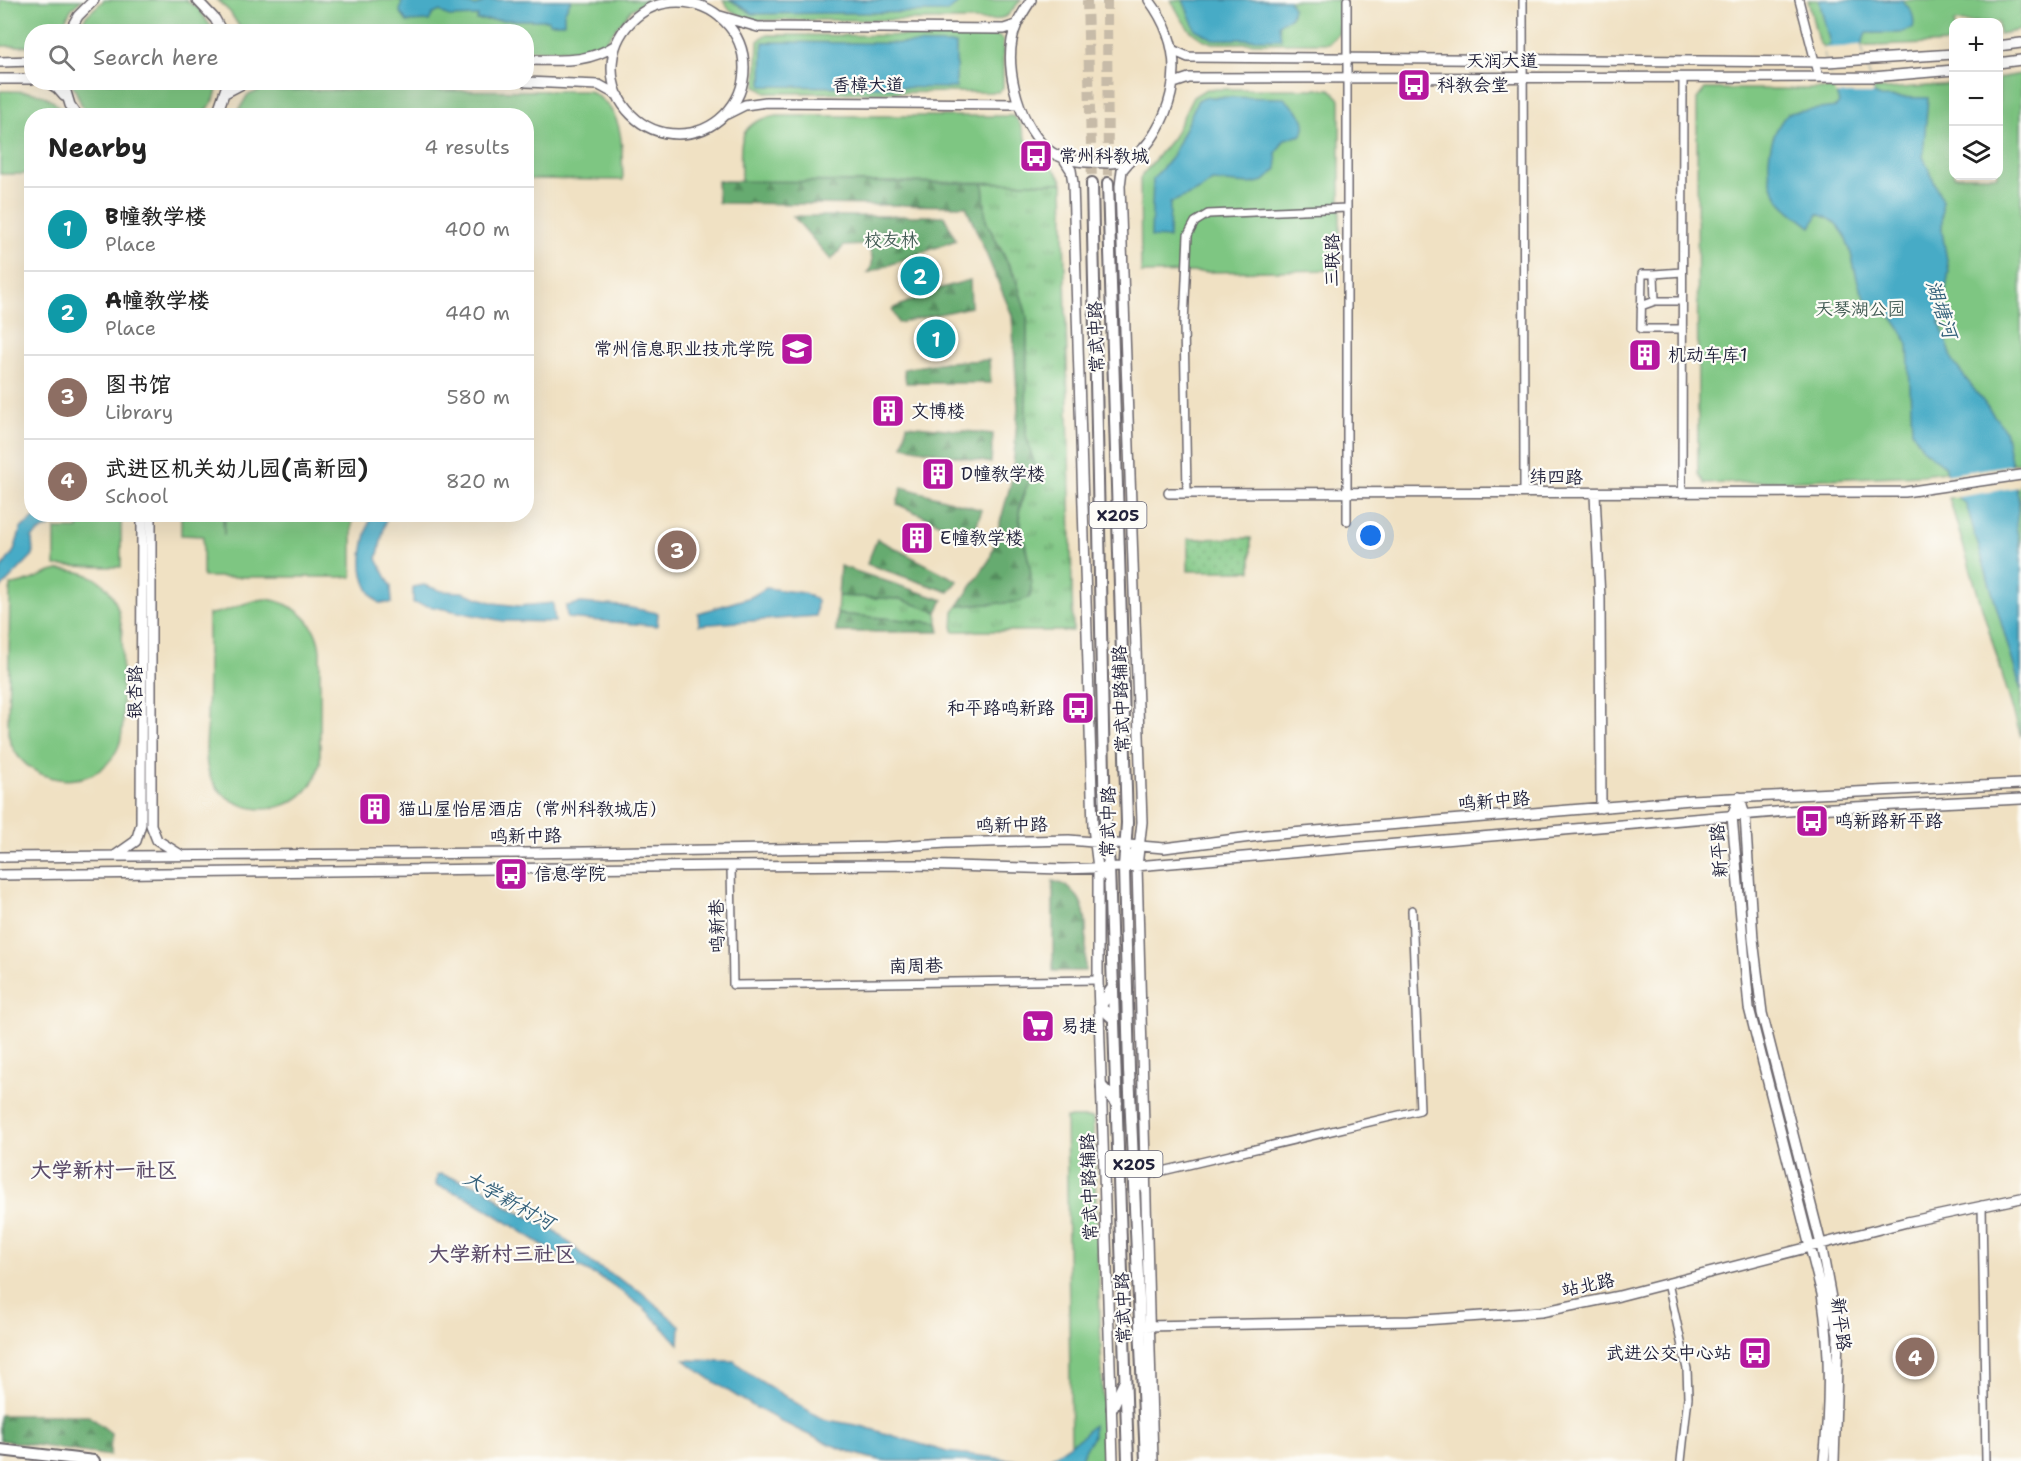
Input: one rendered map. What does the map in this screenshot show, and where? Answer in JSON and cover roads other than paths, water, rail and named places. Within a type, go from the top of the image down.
[{"type":"main road","name":"常武中路","points":[[1092,183],[1100,843],[1106,871],[1118,1103],[1128,1461]]},
{"type":"main road","name":"常武中路","points":[[1108,183],[1124,867],[1133,1162],[1145,1327],[1146,1461]]},
{"type":"main road","points":[[1124,867],[1139,848]]},
{"type":"main road","points":[[1111,990],[1100,1007],[1114,1019]]},
{"type":"main road","points":[[1102,1086],[1118,1103]]},
{"type":"main road","points":[[1133,1162],[1146,1175],[1135,1189]]},
{"type":"main road","points":[[1112,1408],[1126,1380]]},
{"type":"main road","points":[[0,1450],[94,1461]]},
{"type":"street","points":[[74,24],[94,0]]},
{"type":"street","points":[[197,0],[218,24]]},
{"type":"street","points":[[1031,0],[1016,25],[1012,68],[1019,104],[1028,125],[1046,148],[1064,159],[1103,162],[1125,161],[1134,156]]},
{"type":"street","name":"常武中路辅路","points":[[1149,0],[1170,36],[1174,83],[1165,116],[1122,170],[1120,186],[1142,822],[1137,866],[1146,1175],[1145,1327],[1154,1461]]},
{"type":"street","name":"三联路","points":[[1347,0],[1347,521]]},
{"type":"street","points":[[1523,0],[1524,493]]},
{"type":"street","points":[[1799,0],[1820,77]]},
{"type":"street","points":[[719,16],[732,29],[741,49],[744,64],[738,95],[729,111],[706,128],[692,133],[661,132],[634,118],[618,96],[612,77],[612,61],[616,45],[626,27],[637,16],[662,4],[692,3],[719,16],[758,27],[1004,29],[1016,25]]},
{"type":"street","points":[[2003,45],[2021,43]]},
{"type":"street","points":[[534,60],[580,60],[600,56],[616,45]]},
{"type":"street","name":"天润大道","points":[[1172,50],[1188,57],[1347,60],[1827,62],[1949,54]]},
{"type":"street","points":[[2003,62],[2021,60]]},
{"type":"street","points":[[0,62],[24,61]]},
{"type":"street","name":"天润大道","points":[[1174,83],[1189,78],[1873,77],[1949,70]]},
{"type":"street","points":[[1682,493],[1683,77]]},
{"type":"street","points":[[0,79],[24,79]]},
{"type":"street","points":[[534,82],[599,85],[618,96]]},
{"type":"street","points":[[59,90],[72,108]]},
{"type":"street","points":[[65,90],[70,105]]},
{"type":"street","points":[[217,108],[226,90]]},
{"type":"street","points":[[225,93],[231,90]]},
{"type":"street","name":"香樟大道","points":[[720,118],[746,105],[766,102],[1019,104]]},
{"type":"street","name":"常武中路辅路","points":[[1064,159],[1071,170],[1073,183],[1100,843]]},
{"type":"street","points":[[1187,493],[1184,324],[1188,235],[1195,222],[1208,214],[1347,208]]},
{"type":"street","points":[[1682,272],[1654,274],[1641,271],[1641,329],[1682,329]]},
{"type":"street","points":[[1654,274],[1655,301]]},
{"type":"street","points":[[1641,306],[1655,301],[1682,301]]},
{"type":"street","name":"纬四路","points":[[1169,493],[1905,492],[2021,475]]},
{"type":"street","points":[[1595,494],[1600,599],[1601,808]]},
{"type":"street","name":"银杏路","points":[[115,856],[136,841],[141,824],[142,522]]},
{"type":"street","name":"银杏路","points":[[151,522],[151,825],[157,840],[181,855]]},
{"type":"street","name":"鸣新中路","points":[[0,857],[523,853],[1100,843],[1139,848],[1164,848],[1267,835],[1739,797],[2021,784]]},
{"type":"street","name":"新平路","points":[[1739,797],[1745,815],[1753,939],[1762,1013],[1821,1244],[1838,1336],[1834,1461]]},
{"type":"street","name":"新平路","points":[[1739,797],[1732,816],[1749,1008],[1808,1247],[1822,1294],[1828,1335],[1829,1411],[1824,1461]]},
{"type":"street","name":"鸣新中路","points":[[0,875],[916,865],[980,869],[1106,871],[1124,867],[1812,809],[2021,799]]},
{"type":"street","name":"鸣新巷","points":[[731,866],[733,984]]},
{"type":"street","name":"常武中路辅路","points":[[1106,871],[1098,980],[1113,1461]]},
{"type":"street","points":[[1146,1175],[1420,1110],[1412,910]]},
{"type":"street","name":"南周巷","points":[[733,984],[1098,980]]},
{"type":"street","name":"站北路","points":[[1145,1327],[1484,1317],[1541,1312],[1982,1205],[2021,1198]]},
{"type":"street","points":[[1982,1205],[1986,1461]]},
{"type":"street","points":[[1668,1283],[1687,1369],[1688,1397],[1681,1461]]},
{"type":"water","points":[[402,0],[450,0],[476,6],[487,0],[571,0],[564,13],[564,23],[549,23],[548,20],[477,20],[478,16],[449,17],[440,11],[433,14],[429,21],[407,22],[400,12]]},
{"type":"water","points":[[730,0],[962,0],[947,12],[753,14]]},
{"type":"water","points":[[1183,0],[1289,0],[1293,8],[1291,17],[1279,24],[1281,39],[1213,39],[1195,29]]},
{"type":"water","name":"湖塘河","points":[[1819,0],[1902,0],[1913,16],[1913,28],[1900,33],[1866,33],[1861,46],[1874,94],[1880,97],[1928,98],[1923,156],[1942,200],[1942,232],[1949,271],[1940,323],[1954,363],[2005,430],[2019,502],[2016,526],[2021,552],[2021,690],[1966,504],[1954,495],[1945,466],[1923,449],[1912,431],[1908,345],[1905,338],[1887,312],[1867,301],[1861,290],[1846,239],[1840,228],[1831,220],[1818,214],[1811,227],[1782,203],[1771,181],[1769,157],[1771,145],[1775,133],[1788,113],[1836,107],[1839,103],[1823,48],[1830,44]]},
{"type":"water","points":[[763,42],[956,44],[956,88],[762,86]]},
{"type":"water","points":[[1209,97],[1284,98],[1303,119],[1302,135],[1285,139],[1276,153],[1277,169],[1264,181],[1250,184],[1212,181],[1200,190],[1170,203],[1169,238],[1151,237],[1153,179],[1171,158],[1198,100]]},
{"type":"water","points":[[29,522],[60,522],[32,538],[33,555],[0,589],[0,570],[14,551],[21,528]]},
{"type":"water","points":[[369,522],[385,522],[377,559],[391,586],[392,603],[379,603],[371,594],[366,583],[362,562]]},
{"type":"water","points":[[424,585],[442,591],[462,592],[494,603],[519,606],[553,603],[555,622],[503,621],[413,603],[413,587]]},
{"type":"water","points":[[766,588],[804,593],[817,600],[816,616],[699,625],[698,613],[751,597]]},
{"type":"water","points":[[581,603],[621,606],[658,613],[657,626],[567,618],[566,606]]},
{"type":"water","points":[[437,1175],[484,1187],[506,1206],[553,1229],[593,1264],[640,1291],[680,1326],[679,1344],[645,1309],[607,1281],[571,1263],[469,1198],[436,1185]]},
{"type":"water","points":[[685,1360],[734,1361],[752,1376],[822,1419],[861,1426],[947,1452],[1023,1461],[889,1461],[867,1457],[782,1422],[726,1390]]},
{"type":"water","points":[[1093,1425],[1093,1436],[1080,1460],[1046,1461],[1081,1437]]},
{"type":"tunnel","points":[[1087,0],[1092,183]]},
{"type":"tunnel","points":[[1107,0],[1108,183]]},
{"type":"place","name":"科教会堂","points":[[1414,85]]},
{"type":"place","name":"常州科教城","points":[[1036,156]]},
{"type":"place","name":"A幢教学楼","points":[[920,276]]},
{"type":"place","name":"B幢教学楼","points":[[936,339]]},
{"type":"place","name":"常州信息职业技术学院","points":[[797,349]]},
{"type":"place","name":"机动车库1","points":[[1645,355]]},
{"type":"place","name":"文博楼","points":[[888,411]]},
{"type":"place","name":"D幢教学楼","points":[[938,474]]},
{"type":"place","name":"E幢教学楼","points":[[917,538]]},
{"type":"place","name":"图书馆","points":[[677,550]]},
{"type":"place","name":"和平路鸣新路","points":[[1078,708]]},
{"type":"place","name":"猫山屋怡居酒店（常州科教城店）","points":[[375,809]]},
{"type":"place","name":"鸣新路新平路","points":[[1812,821]]},
{"type":"place","name":"信息学院","points":[[511,874]]},
{"type":"place","name":"易捷","points":[[1038,1026]]},
{"type":"place","name":"武进公交中心站","points":[[1755,1353]]},
{"type":"place","name":"武进区机关幼儿园(高新园)","points":[[1915,1357]]},
{"type":"district","name":"大学新村一社区","points":[[104,1170]]},
{"type":"district","name":"大学新村三社区","points":[[502,1254]]},
{"type":"park label","name":"校友林","points":[[891,240]]},
{"type":"park label","name":"天琴湖公园","points":[[1860,309]]},
{"type":"water label","name":"大学新村河","points":[[509,1200]]}]
